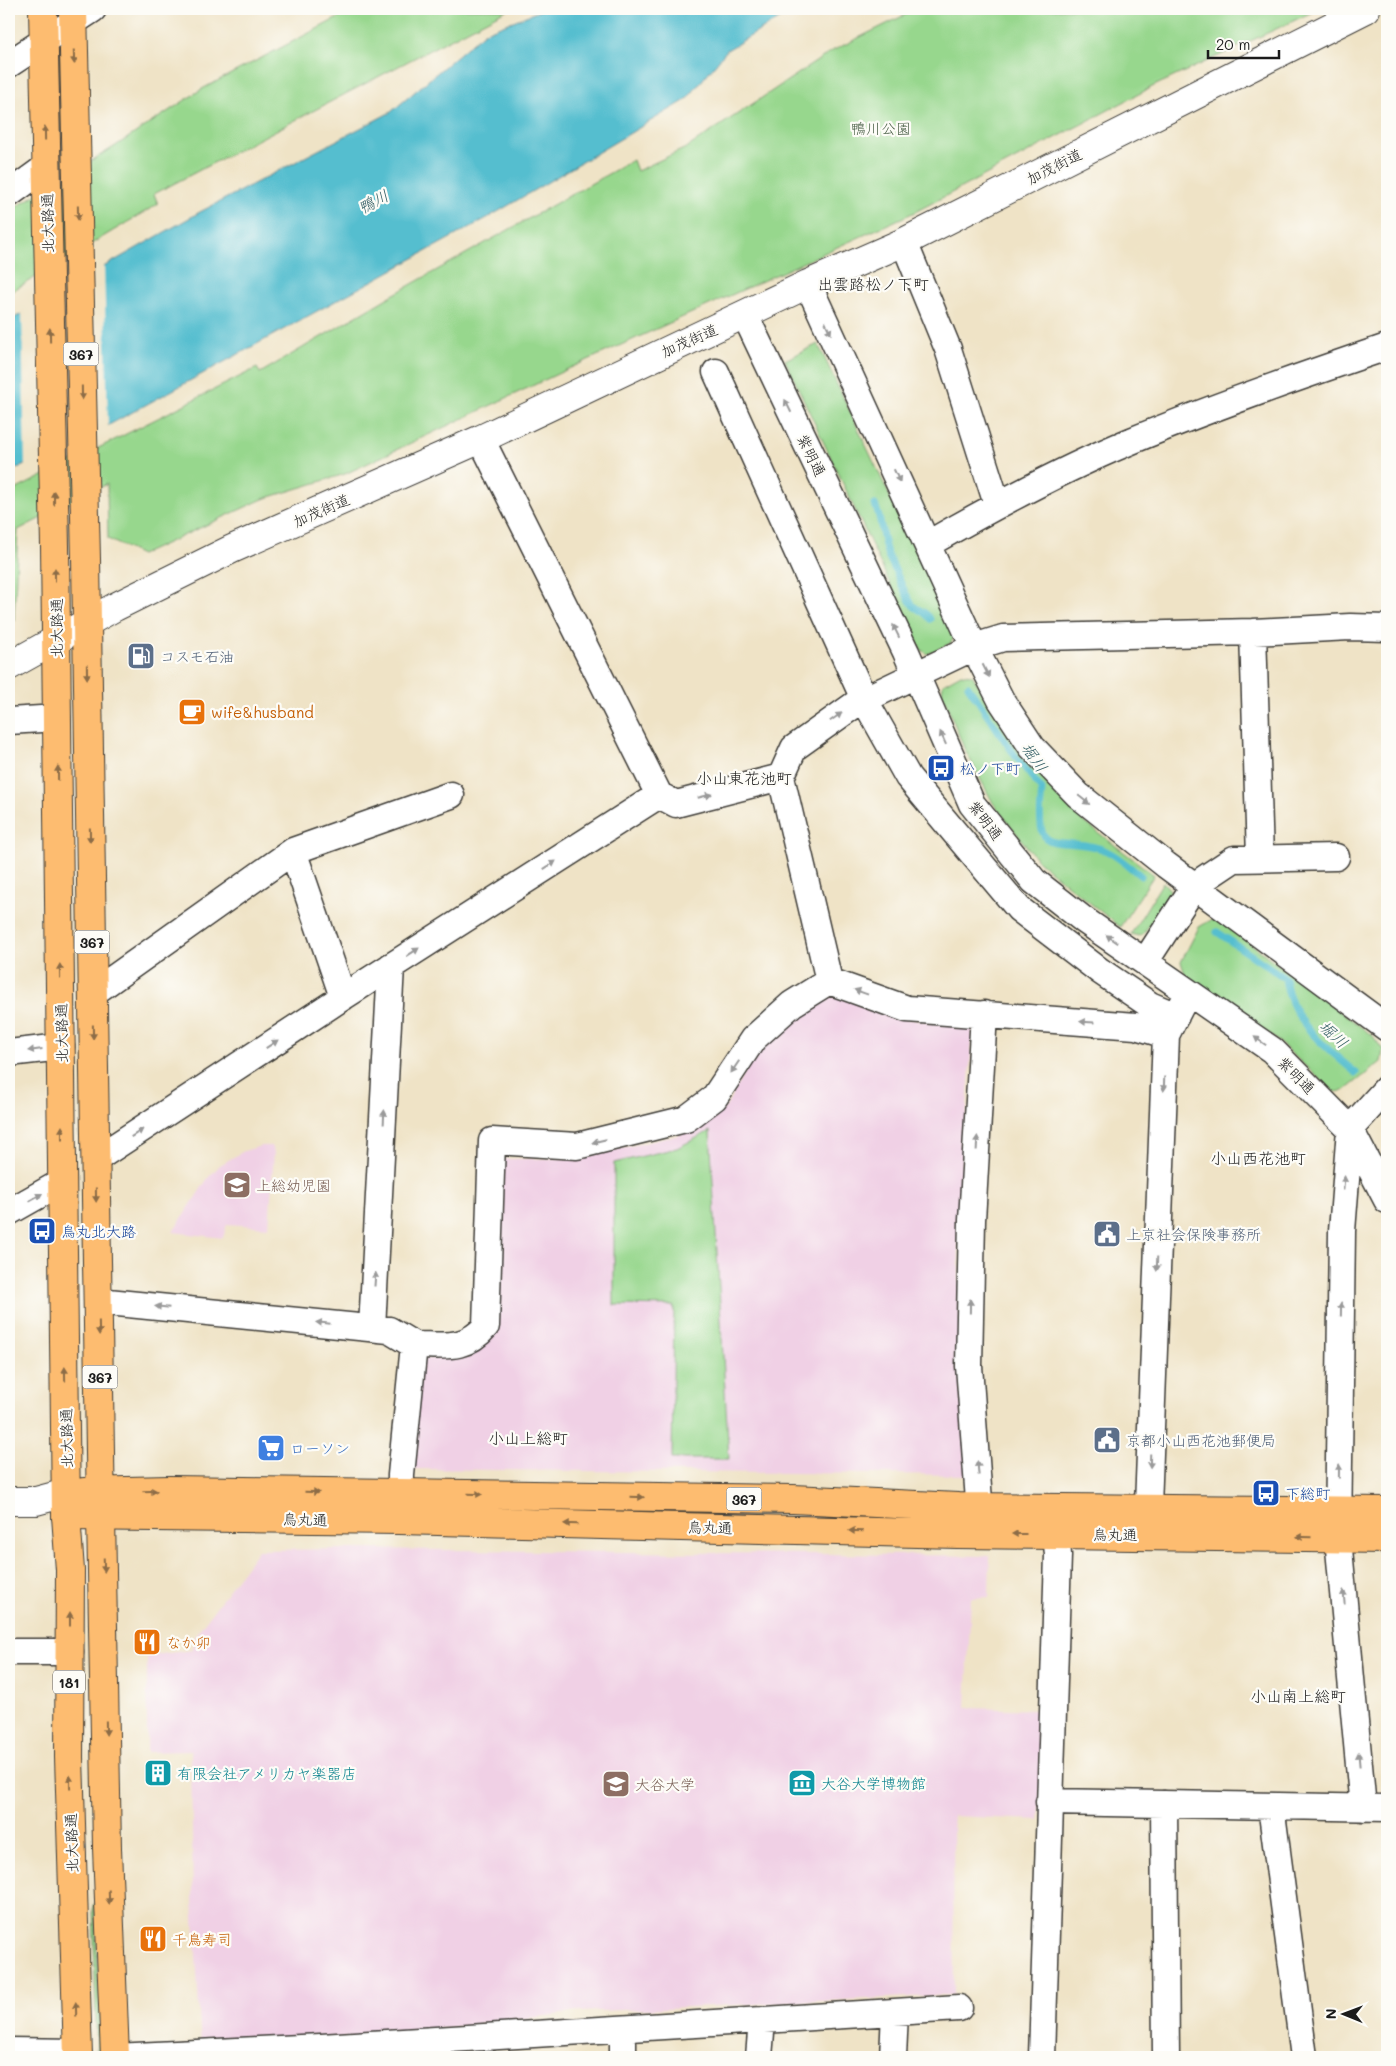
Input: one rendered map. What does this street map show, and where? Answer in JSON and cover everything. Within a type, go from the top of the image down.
[{"type":"main road","name":"北大路通","points":[[43,9],[55,546],[66,1505],[70,1570],[69,1757],[78,2054]]},
{"type":"main road","name":"北大路通","points":[[80,12],[77,165],[101,1504],[108,1848],[115,2057]]},
{"type":"main road","name":"烏丸通","points":[[101,1504],[170,1490],[793,1500],[980,1507],[1148,1507],[1387,1512]]},
{"type":"main road","name":"烏丸通","points":[[101,1504],[399,1520],[981,1534],[1147,1534],[1387,1539]]},
{"type":"main road","name":"367","points":[[66,1505],[101,1504]]},
{"type":"street","name":"加茂街道","points":[[9,666],[56,639],[232,549],[480,439],[808,284],[904,242],[1366,9]]},
{"type":"street","points":[[9,64],[80,12]]},
{"type":"street","points":[[9,194],[46,174]]},
{"type":"street","points":[[904,242],[948,349],[997,504]]},
{"type":"street","points":[[808,284],[974,647],[1001,700],[1032,747],[1078,795],[1387,1028]]},
{"type":"street","name":"紫明通","points":[[745,315],[916,676],[972,804],[1034,881],[1084,920],[1272,1050],[1350,1129],[1387,1200]]},
{"type":"street","points":[[928,544],[997,504],[1130,442],[1260,390],[1387,347]]},
{"type":"street","points":[[716,372],[864,699],[908,777],[1019,909],[1100,971],[1150,1005],[1171,1026]]},
{"type":"street","points":[[480,439],[659,795],[676,804],[781,777]]},
{"type":"street","points":[[829,981],[781,777],[794,748],[811,734],[864,699],[974,647],[1003,638],[1253,632],[1350,627],[1387,628]]},
{"type":"street","points":[[1253,632],[1260,858]]},
{"type":"street","points":[[9,721],[57,718]]},
{"type":"street","points":[[93,993],[293,851],[451,795]]},
{"type":"street","points":[[96,1159],[391,966],[659,795]]},
{"type":"street","points":[[293,851],[343,998]]},
{"type":"street","points":[[1145,962],[1195,885],[1234,859],[1336,857]]},
{"type":"street","points":[[372,1328],[391,966]]},
{"type":"street","points":[[829,981],[907,1009],[1136,1026],[1171,1026]]},
{"type":"street","points":[[98,1301],[389,1330],[414,1345],[459,1345],[468,1343],[486,1326],[492,1141],[577,1146],[686,1119],[714,1098],[753,1039],[792,1004],[829,981]]},
{"type":"street","points":[[1147,1534],[1171,1026],[1188,992]]},
{"type":"street","points":[[981,1534],[969,1366],[972,1220],[984,1014]]},
{"type":"street","points":[[9,1053],[61,1047]]},
{"type":"street","points":[[1049,1802],[1375,1808],[1338,1538],[1342,1231],[1350,1129],[1387,1088]]},
{"type":"street","points":[[9,1212],[62,1182]]},
{"type":"street","points":[[399,1520],[414,1345]]},
{"type":"street","points":[[9,1501],[36,1501],[66,1505]]},
{"type":"street","points":[[1042,2057],[1058,1565],[1056,1534]]},
{"type":"street","points":[[9,1652],[70,1652]]},
{"type":"street","points":[[1164,1804],[1166,2057]]},
{"type":"street","points":[[1271,1806],[1304,2057]]},
{"type":"street","points":[[115,2057],[397,2050],[623,2028],[959,2008]]},
{"type":"street","points":[[893,2057],[895,2012]]},
{"type":"street","points":[[759,2057],[762,2020]]},
{"type":"street","points":[[623,2028],[623,2057]]},
{"type":"street","points":[[9,2051],[78,2054]]},
{"type":"shaded area","points":[[835,995],[895,1017],[973,1028],[958,1224],[961,1370],[971,1475],[409,1469],[420,1359],[465,1356],[494,1329],[498,1165],[506,1159],[578,1158],[679,1135],[726,1107],[763,1037],[817,997]]},
{"type":"shaded area","name":"上総幼児園","points":[[261,1146],[271,1146],[274,1152],[269,1227],[227,1224],[223,1238],[173,1232],[208,1178],[220,1165],[244,1151]]},
{"type":"shaded area","name":"大谷大学","points":[[354,1549],[990,1556],[989,1597],[971,1598],[966,1708],[1045,1710],[1039,1820],[953,1816],[954,1995],[578,2012],[388,2035],[201,2047],[193,1900],[191,1751],[147,1752],[147,1656],[193,1650],[194,1637],[258,1550]]},
{"type":"green space","points":[[355,9],[508,9],[154,194],[158,204],[9,293],[9,211],[114,147],[202,89]]},
{"type":"green space","name":"鴨川公園","points":[[917,9],[1319,9],[1154,86],[917,211],[568,369],[345,474],[263,499],[141,555],[108,539],[107,484],[18,530],[14,622],[9,625],[9,493],[257,368],[260,373],[389,297],[633,160],[637,171],[688,147],[832,51]]},
{"type":"green space","points":[[818,344],[955,634],[951,643],[928,654],[921,650],[785,360]]},
{"type":"green space","points":[[961,674],[972,675],[1020,751],[1083,821],[1154,875],[1120,927],[1038,861],[993,803],[964,748],[942,693],[943,684]]},
{"type":"green space","points":[[1163,882],[1170,890],[1169,896],[1143,934],[1139,936],[1131,934]]},
{"type":"green space","points":[[1211,920],[1222,922],[1373,1036],[1383,1050],[1381,1062],[1344,1091],[1334,1092],[1272,1036],[1185,974],[1181,962],[1199,927]]},
{"type":"green space","points":[[710,1131],[729,1459],[672,1459],[674,1306],[614,1305],[614,1163],[677,1148]]},
{"type":"green space","points":[[95,1904],[102,2057],[97,2057],[93,1905]]},
{"type":"water","name":"鴨川","points":[[544,9],[796,9],[727,50],[686,100],[489,217],[98,431],[9,472],[9,321],[198,213],[391,112],[485,32]]},
{"type":"pier","points":[[104,263],[108,428],[25,467],[22,311]]},
{"type":"waterway","name":"堀川","points":[[875,505],[886,552],[912,604],[930,619]]},
{"type":"waterway","name":"堀川","points":[[968,686],[1016,757],[1042,790],[1040,812],[1044,836],[1050,841],[1105,850],[1141,876]]},
{"type":"waterway","name":"堀川","points":[[1217,932],[1285,978],[1288,994],[1302,1020],[1321,1043],[1356,1073]]},
{"type":"place","name":"コスモ石油","points":[[141,656]]},
{"type":"place","name":"wife&husband","points":[[192,712]]},
{"type":"place","name":"松ノ下町","points":[[941,768]]},
{"type":"place","name":"上総幼児園","points":[[237,1185]]},
{"type":"place","name":"烏丸北大路","points":[[42,1231]]},
{"type":"place","name":"上京社会保険事務所","points":[[1107,1234]]},
{"type":"place","name":"京都小山西花池郵便局","points":[[1107,1440]]},
{"type":"place","name":"ローソン","points":[[271,1448]]},
{"type":"place","name":"下総町","points":[[1266,1493]]},
{"type":"place","name":"なか卯","points":[[147,1642]]},
{"type":"place","name":"有限会社アメリカヤ楽器店","points":[[158,1773]]},
{"type":"place","name":"大谷大学博物館","points":[[802,1783]]},
{"type":"place","name":"大谷大学","points":[[616,1784]]},
{"type":"place","name":"千鳥寿司","points":[[153,1939]]},
{"type":"district","name":"出雲路松ノ下町","points":[[873,283]]},
{"type":"district","name":"小山東花池町","points":[[744,777]]},
{"type":"district","name":"小山西花池町","points":[[1258,1157]]},
{"type":"district","name":"小山上総町","points":[[528,1437]]},
{"type":"district","name":"小山南上総町","points":[[1298,1695]]}]
